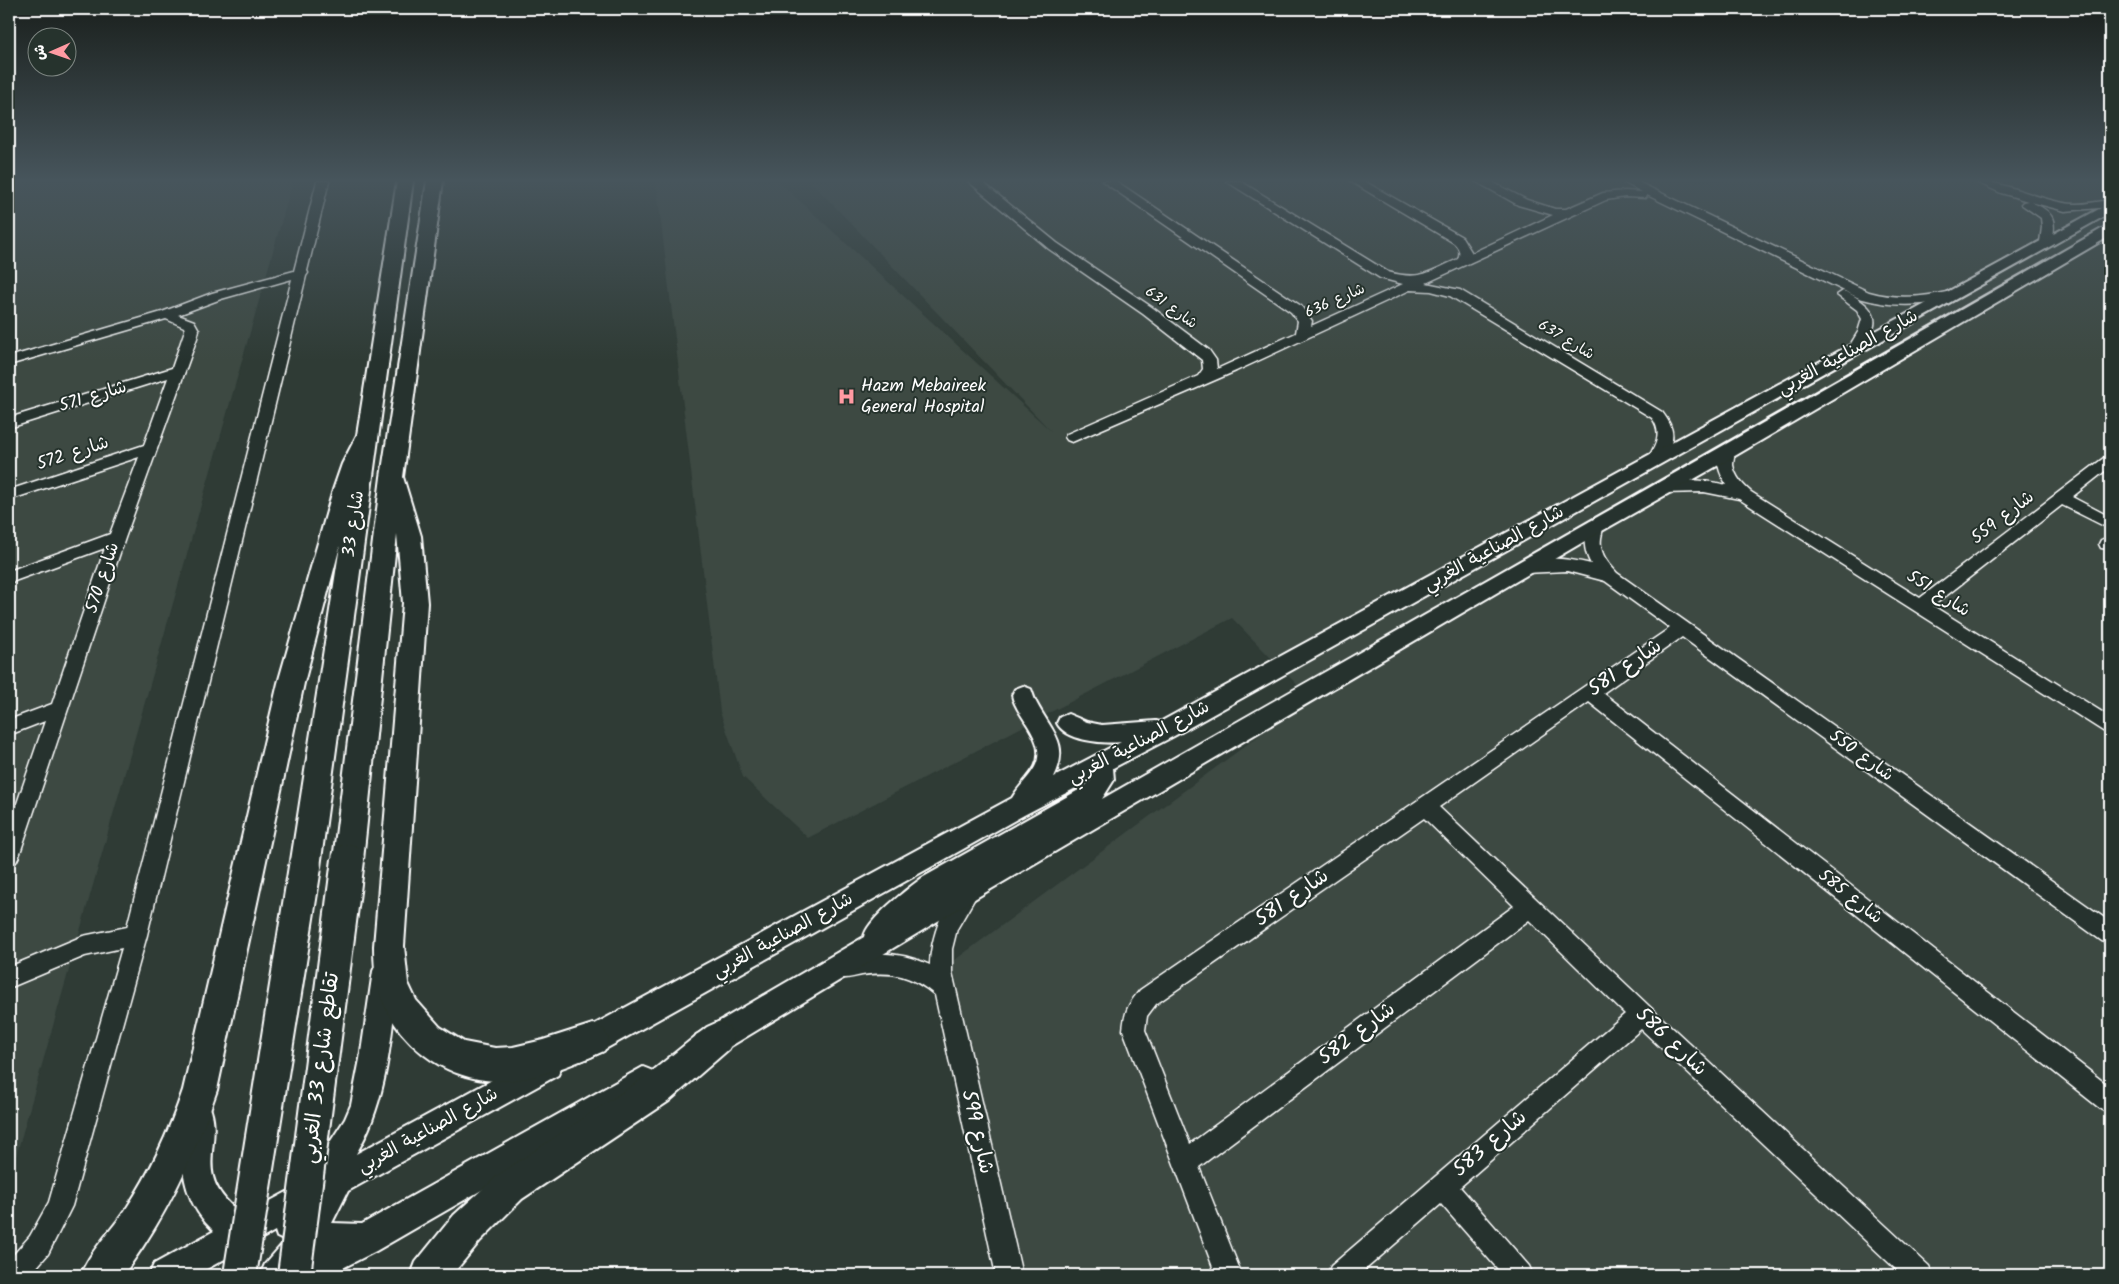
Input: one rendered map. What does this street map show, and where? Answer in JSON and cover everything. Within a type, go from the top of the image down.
[{"type":"highway","name":"شارع 33","points":[[240,1275],[305,867],[396,241]]},
{"type":"highway","name":"شارع 33","points":[[348,860],[392,477],[426,241]]},
{"type":"highway","points":[[99,1275],[131,1235],[155,1196],[179,1147],[200,1090],[293,675],[344,490],[353,464],[366,438]]},
{"type":"highway","points":[[392,477],[409,536],[415,603],[389,946],[391,979],[402,1009],[422,1034],[451,1053],[486,1064],[511,1064],[544,1056],[593,1040]]},
{"type":"highway","name":"تقاطع شارع 33 الغربي","points":[[295,1275],[348,860]]},
{"type":"highway","points":[[430,1275],[467,1228],[510,1187],[657,1089],[718,1038]]},
{"type":"main road","name":"شارع الصناعية الغربي","points":[[181,1272],[338,1180],[1016,808],[1107,784],[1525,567],[1727,453],[2091,241]]},
{"type":"main road","name":"شارع الصناعية الغربي","points":[[295,1275],[365,1240],[718,1038],[972,887],[1107,784],[1166,730],[2046,242]]},
{"type":"main road","points":[[1016,808],[1042,777],[1050,761],[1047,736],[1028,708],[1023,695]]},
{"type":"main road","points":[[1068,723],[1085,731],[1104,735],[1166,730]]},
{"type":"main road","points":[[860,953],[896,915],[932,886],[1107,784]]},
{"type":"main road","points":[[200,1090],[196,1165],[200,1190],[205,1201],[217,1215],[228,1223],[248,1222],[272,1217],[325,1178],[355,1129],[365,1105],[371,1078],[389,946]]},
{"type":"main road","points":[[276,1275],[308,1237],[338,1180]]},
{"type":"main road","points":[[240,1275],[272,1217]]},
{"type":"main road","points":[[272,1217],[308,1237],[365,1240]]},
{"type":"street","points":[[13,1275],[38,1245],[60,1206],[136,934],[309,241]]},
{"type":"street","name":"شارع 631","points":[[1047,241],[1148,311],[1204,353],[1210,360],[1211,366],[1209,373],[1203,379]]},
{"type":"street","points":[[1197,241],[1296,308],[1305,321],[1304,334]]},
{"type":"street","points":[[1329,241],[1384,275],[1402,280],[1422,280]]},
{"type":"street","points":[[1459,241],[1466,253],[1462,262]]},
{"type":"street","name":"شارع 636","points":[[1072,437],[1231,368],[1508,241]]},
{"type":"street","points":[[1733,241],[1852,300],[1867,314],[1870,321],[1869,328],[1854,350]]},
{"type":"street","points":[[1752,241],[1877,300],[1905,303],[1952,295]]},
{"type":"street","points":[[9,361],[167,315],[207,299],[302,273]]},
{"type":"street","name":"شارع 637","points":[[1407,287],[1431,287],[1455,293],[1652,412],[1664,423],[1667,431],[1666,438],[1655,460]]},
{"type":"street","name":"شارع 570","points":[[9,856],[116,538],[192,330],[189,324],[167,315]]},
{"type":"street","name":"شارع 631","points":[[1204,353],[1230,359],[1255,356]]},
{"type":"street","name":"شارع 571","points":[[9,423],[177,371]]},
{"type":"street","name":"شارع 572","points":[[9,495],[149,448]]},
{"type":"street","name":"شارع 551","points":[[1727,453],[1725,460],[1729,478],[1745,496],[2110,726]]},
{"type":"street","name":"شارع 559","points":[[1921,607],[2110,460]]},
{"type":"street","name":"شارع 551","points":[[1662,488],[1692,485],[1709,486],[1745,496]]},
{"type":"street","points":[[2061,498],[2110,524]]},
{"type":"street","name":"شارع 550","points":[[1595,526],[1592,546],[1594,556],[1611,577],[2110,934]]},
{"type":"street","points":[[9,577],[116,538]]},
{"type":"street","name":"شارع 550","points":[[1525,567],[1559,563],[1576,565],[1611,577]]},
{"type":"street","name":"شارع 581","points":[[1229,1275],[1134,1030],[1136,1012],[1148,997],[1683,628]]},
{"type":"street","name":"شارع 585","points":[[1590,693],[2110,1102]]},
{"type":"street","points":[[9,728],[60,708]]},
{"type":"street","name":"شارع 586","points":[[1425,806],[1640,1014],[1920,1275]]},
{"type":"street","name":"شارع 599","points":[[972,887],[946,929],[941,945],[941,972],[1009,1275]]},
{"type":"street","name":"شارع 582","points":[[1186,1162],[1529,907]]},
{"type":"street","points":[[9,978],[83,946],[136,934]]},
{"type":"street","points":[[828,973],[861,965],[895,963],[922,971],[945,988]]},
{"type":"street","name":"شارع 583","points":[[1340,1275],[1640,1014]]},
{"type":"street","points":[[1442,1186],[1520,1275]]},
{"type":"shaded area","points":[[9,241],[276,241],[9,1181]]},
{"type":"shaded area","points":[[663,241],[843,241],[1051,431],[868,241],[2110,241],[2110,1275],[1019,1275],[952,962],[1310,698],[1232,618],[808,838],[743,777],[720,712]]},
{"type":"place","name":"Hazm Mebaireek General Hospital","points":[[847,396]]}]
